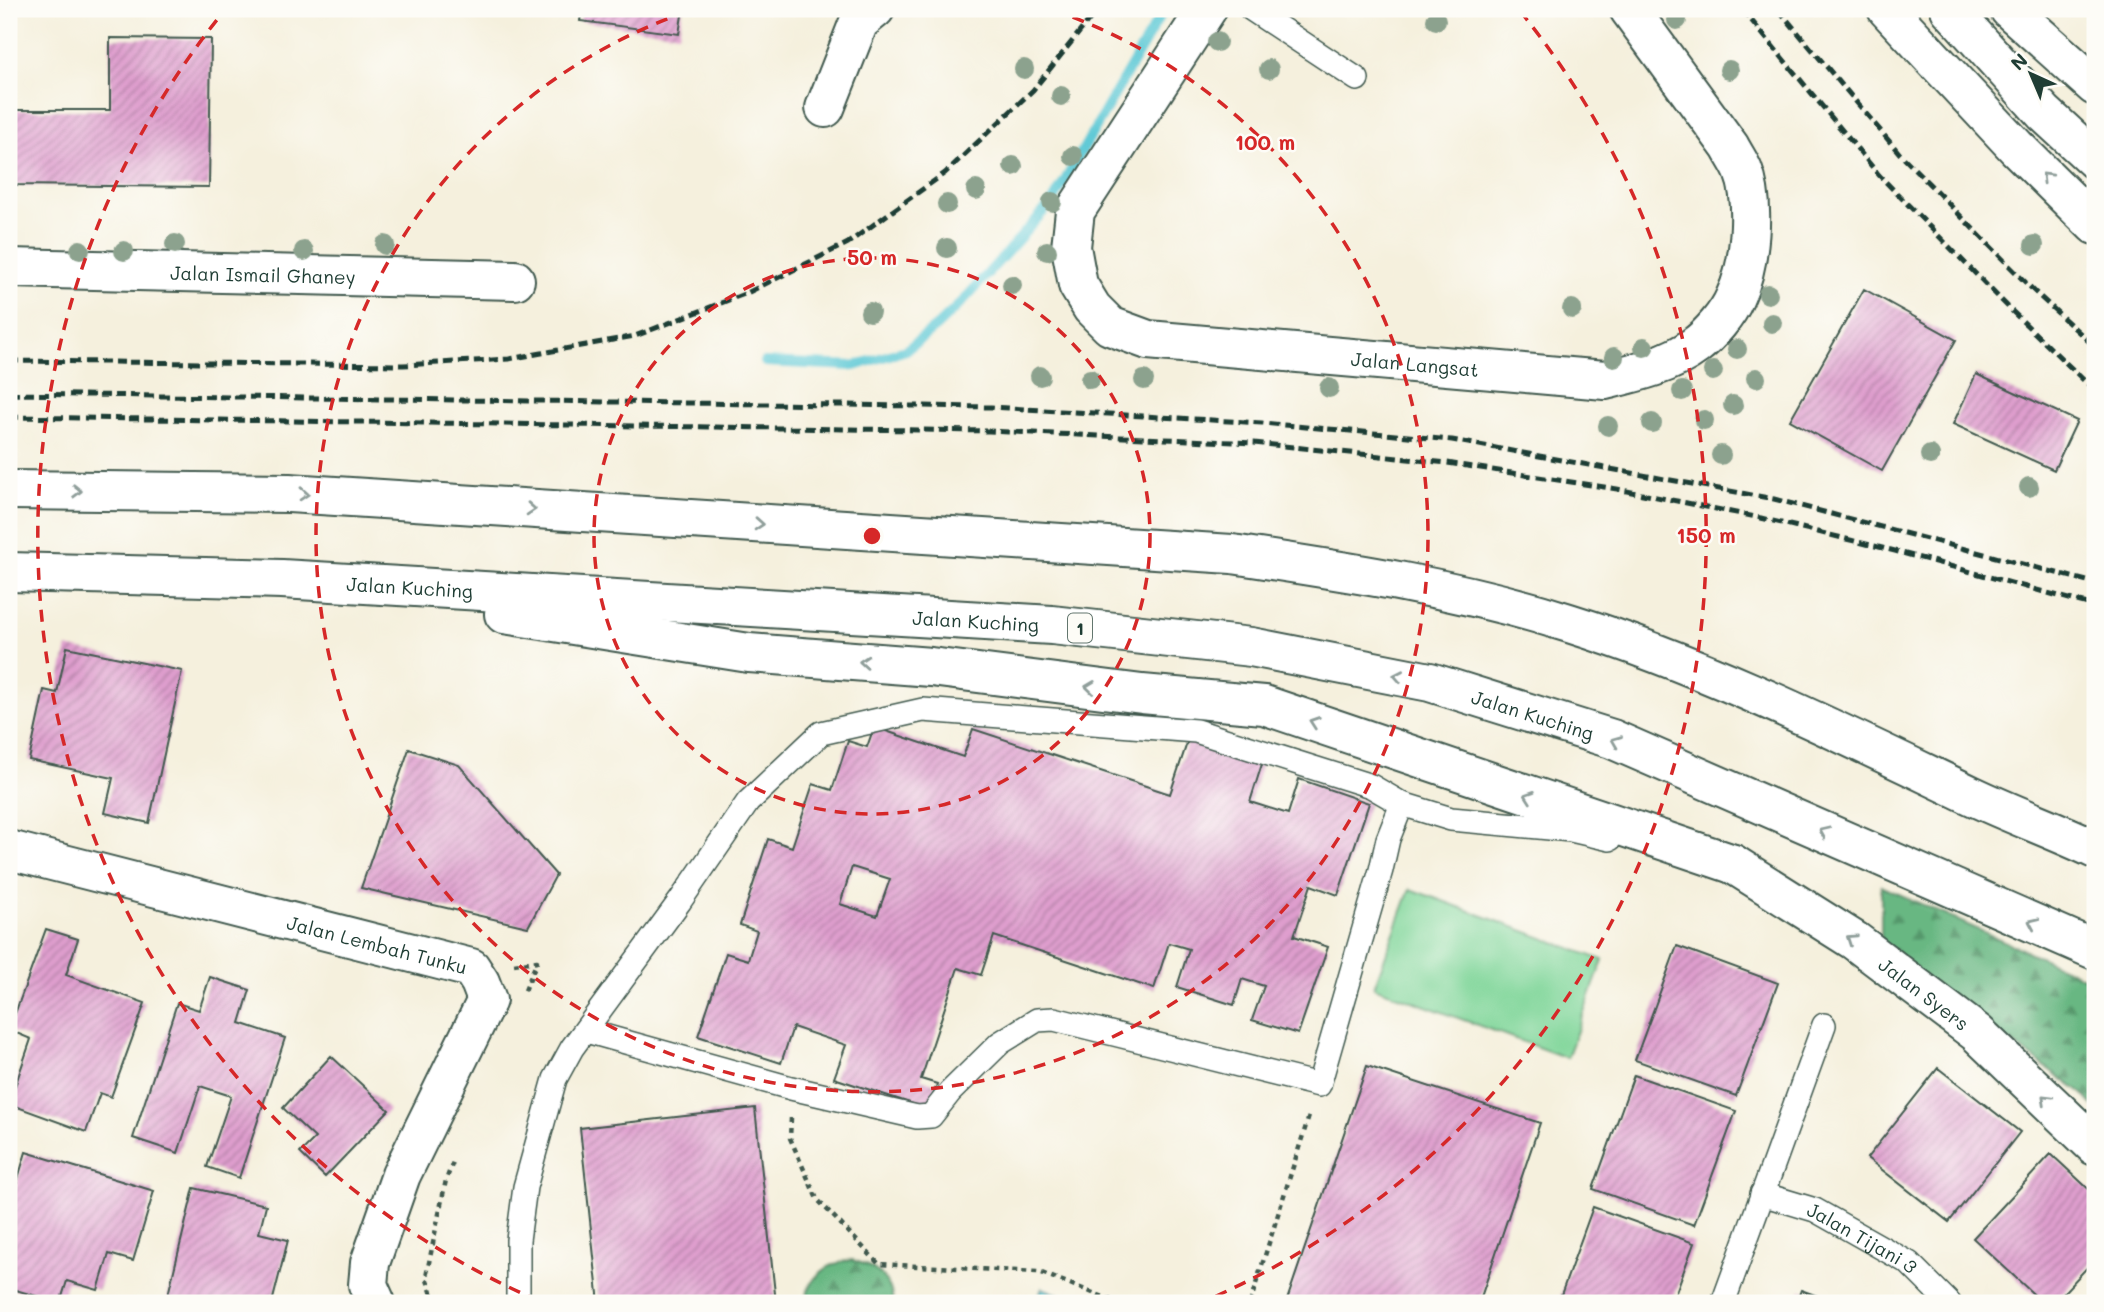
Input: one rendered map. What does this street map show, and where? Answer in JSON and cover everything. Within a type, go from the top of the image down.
[{"type":"main road","points":[[825,108],[859,22],[875,9]]},
{"type":"main road","name":"Jalan Langsat","points":[[1208,9],[1075,211],[1071,247],[1078,285],[1092,308],[1110,326],[1148,340],[1605,380],[1647,370],[1695,346],[1717,323],[1735,297],[1747,252],[1751,210],[1744,172],[1730,147],[1629,9]]},
{"type":"main road","points":[[1887,9],[2016,147],[2095,225]]},
{"type":"main road","points":[[1950,9],[2044,113],[2095,160]]},
{"type":"main road","points":[[2009,9],[2095,86]]},
{"type":"main road","name":"Jalan Ismail Ghaney","points":[[9,268],[515,280]]},
{"type":"main road","points":[[9,490],[289,494],[1232,554],[1380,576],[1567,622],[1671,658],[2095,849]]},
{"type":"main road","name":"Jalan Kuching","points":[[9,572],[282,579],[1052,625],[1251,647],[1430,682],[1612,739],[2095,950]]},
{"type":"main road","name":"Jalan Syers","points":[[282,579],[749,653],[931,667],[1142,694],[1264,705],[1733,864],[1855,941],[1978,1033],[2095,1146]]},
{"type":"main road","name":"Jalan Lembah Tunku","points":[[9,850],[471,968],[487,1000],[397,1188],[370,1264],[368,1285],[376,1303]]},
{"type":"lane","points":[[1251,9],[1357,79]]},
{"type":"lane","points":[[519,1303],[518,1240],[525,1187],[555,1079],[572,1048],[680,901],[748,802],[821,733],[923,710],[1196,731],[1371,786],[1402,804],[1451,820],[1571,830],[1733,864]]},
{"type":"lane","points":[[586,1031],[791,1088],[917,1117],[931,1116],[950,1092],[1000,1043],[1037,1020],[1054,1019],[1319,1085],[1388,839],[1402,804]]},
{"type":"lane","points":[[1723,1303],[1824,1025]]},
{"type":"lane","name":"Jalan Tijani 3","points":[[1762,1194],[1815,1210],[1909,1263],[1949,1303]]},
{"type":"path","points":[[1250,1303],[1319,1085]]},
{"type":"path","points":[[791,1088],[790,1138],[817,1199],[879,1264],[1039,1272],[1119,1303]]},
{"type":"green space","points":[[1881,886],[2095,982],[2095,1108],[2083,1094],[1881,948]]},
{"type":"green space","points":[[1410,889],[1603,960],[1567,1058],[1374,987]]},
{"type":"green space","points":[[852,1260],[880,1274],[889,1287],[893,1303],[806,1303],[810,1286],[820,1273],[835,1264]]},
{"type":"water","points":[[1042,1288],[1081,1303],[1036,1303]]},
{"type":"building","points":[[582,9],[683,9],[679,34],[580,21]]},
{"type":"building","points":[[110,38],[211,39],[209,187],[9,185],[9,110],[110,110]]},
{"type":"building","points":[[1864,289],[1956,340],[1882,471],[1790,420]]},
{"type":"building","points":[[1976,374],[2077,421],[2054,470],[1953,424]]},
{"type":"building","points":[[67,647],[182,671],[149,823],[105,813],[113,778],[29,760],[44,690],[57,693]]},
{"type":"building","points":[[874,727],[963,757],[973,729],[1170,794],[1188,740],[1262,764],[1250,802],[1288,814],[1299,779],[1369,803],[1338,895],[1311,885],[1294,936],[1328,947],[1298,1034],[1252,1020],[1264,986],[1242,979],[1234,1005],[1177,987],[1189,949],[1169,943],[1154,989],[994,936],[981,975],[958,968],[921,1079],[937,1084],[928,1109],[834,1078],[846,1045],[793,1027],[781,1063],[698,1036],[726,953],[748,960],[757,931],[740,925],[768,839],[792,847],[813,784],[832,790],[848,741],[867,747]],"holes":[[[852,867],[890,879],[877,916],[840,904]]]},
{"type":"building","points":[[409,749],[459,765],[556,875],[528,927],[361,888]]},
{"type":"building","points":[[46,929],[78,939],[66,975],[145,1003],[111,1097],[100,1093],[86,1132],[9,1104],[31,1039],[9,1030]]},
{"type":"building","points":[[1677,946],[1778,983],[1736,1096],[1635,1060]]},
{"type":"building","points":[[210,977],[250,990],[240,1023],[285,1038],[239,1178],[207,1167],[231,1096],[200,1086],[178,1153],[133,1138],[177,1003],[199,1010]]},
{"type":"building","points":[[331,1056],[389,1110],[325,1177],[300,1153],[315,1138],[283,1108]]},
{"type":"building","points":[[1367,1066],[1540,1123],[1479,1303],[1286,1303]]},
{"type":"building","points":[[1938,1068],[2020,1132],[1949,1222],[1867,1158]]},
{"type":"building","points":[[1634,1075],[1736,1111],[1694,1225],[1593,1189]]},
{"type":"building","points":[[755,1108],[776,1303],[599,1303],[580,1128]]},
{"type":"building","points":[[26,1152],[154,1191],[133,1261],[109,1254],[98,1290],[67,1281],[60,1303],[9,1288],[9,1208]]},
{"type":"building","points":[[2051,1154],[2095,1195],[2095,1259],[2054,1303],[2043,1303],[1973,1238]]},
{"type":"building","points":[[194,1188],[266,1205],[259,1233],[288,1240],[272,1303],[166,1303]]},
{"type":"building","points":[[1593,1207],[1694,1243],[1672,1303],[1558,1303]]},
{"type":"building","points":[[1801,1290],[1837,1303],[1796,1303]]},
{"type":"waterway","points":[[765,362],[854,366],[906,350],[937,326],[1053,201],[1164,9]]},
{"type":"railway","points":[[9,361],[403,365],[509,359],[635,336],[747,293],[848,243],[945,173],[1033,90],[1098,9]]},
{"type":"railway","points":[[1742,9],[1879,175],[2012,311],[2095,391]]},
{"type":"railway","points":[[1778,9],[1900,154],[2035,292],[2095,347]]},
{"type":"railway","points":[[9,394],[991,407],[1262,423],[1452,440],[1774,499],[2095,583]]},
{"type":"railway","points":[[9,417],[989,431],[1254,443],[1447,463],[1617,489],[1761,518],[1895,551],[2095,606]]}]
